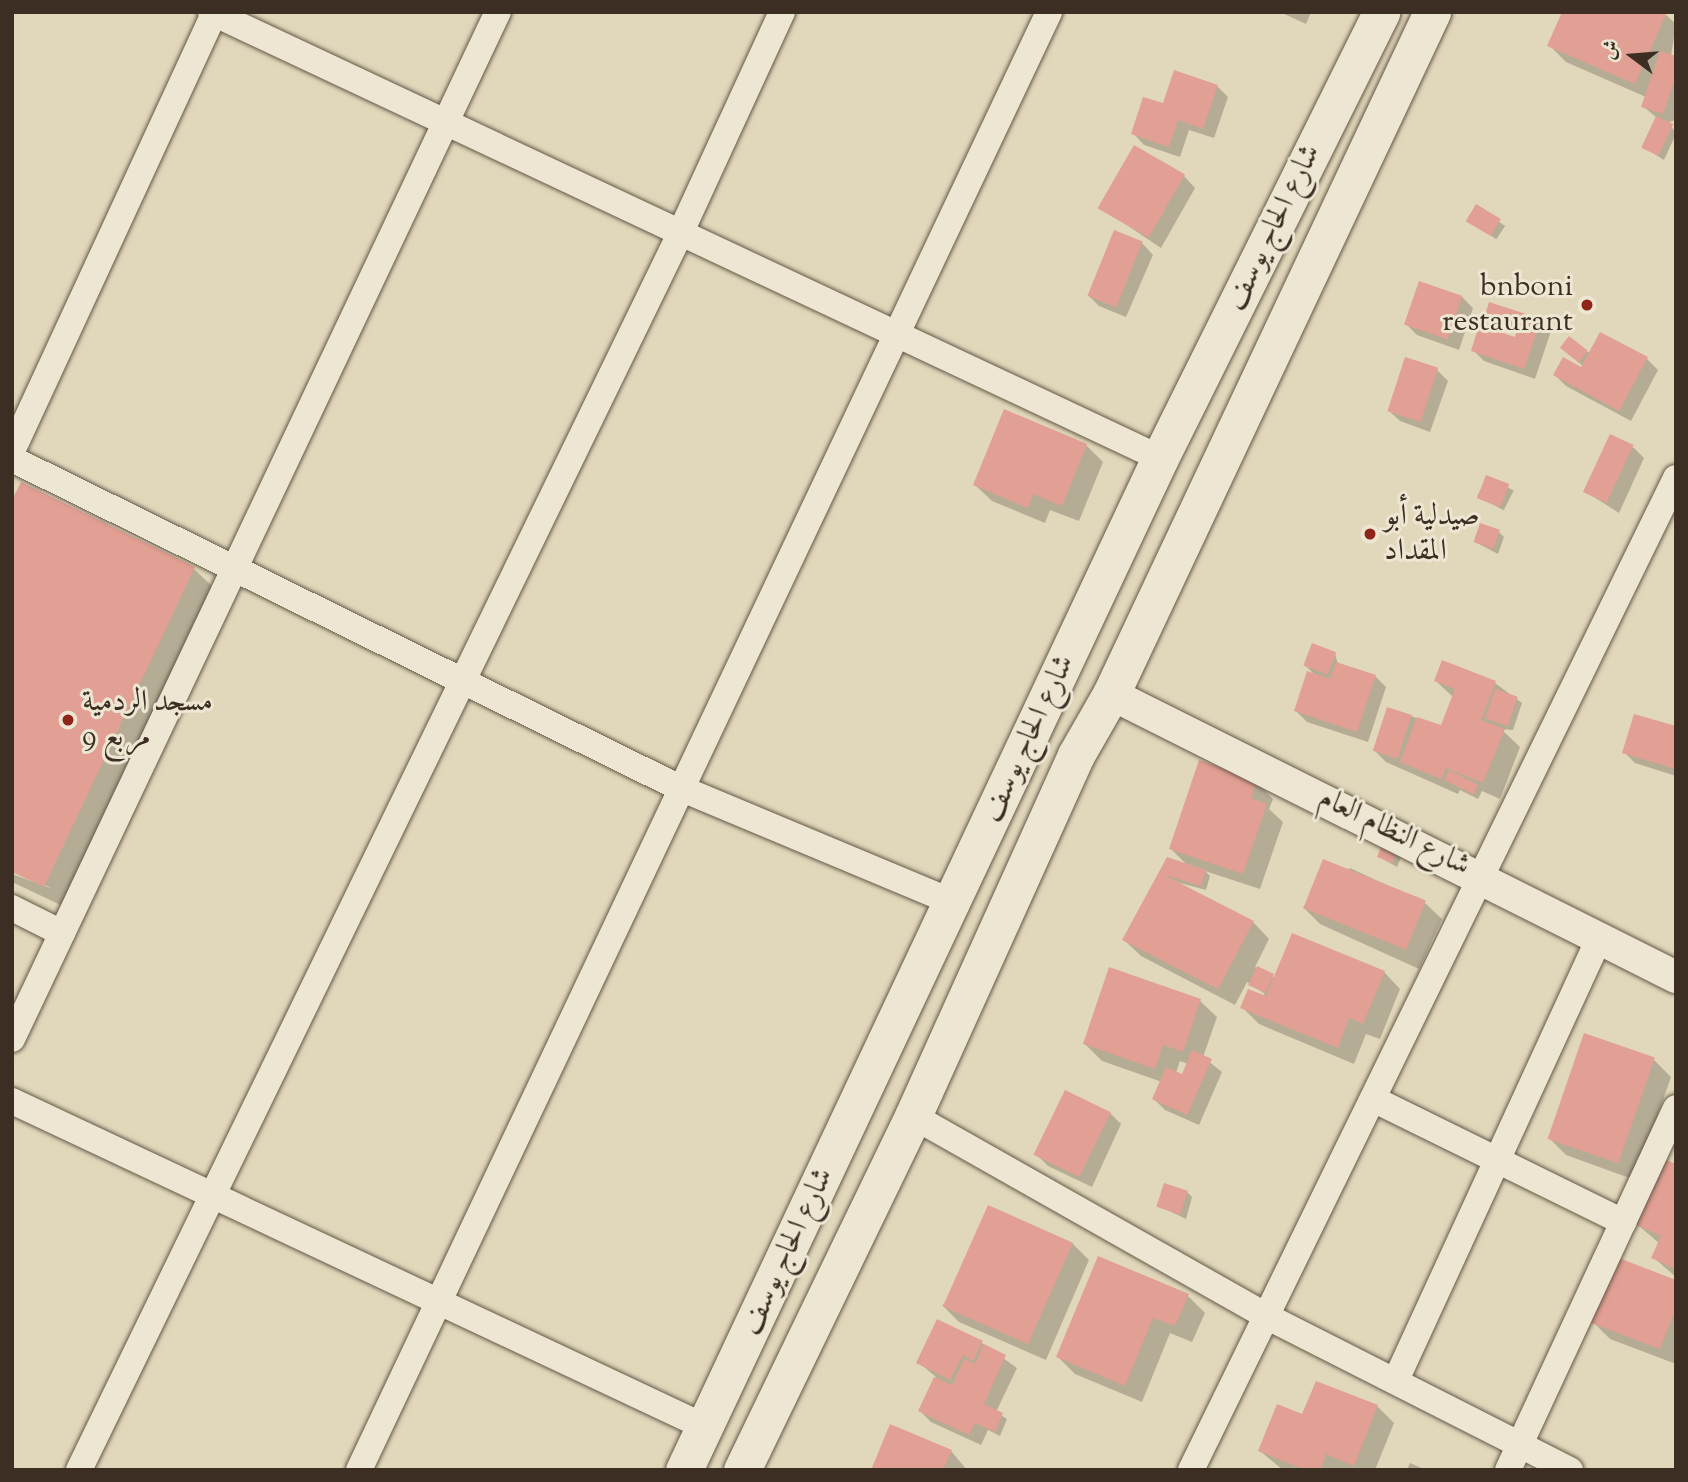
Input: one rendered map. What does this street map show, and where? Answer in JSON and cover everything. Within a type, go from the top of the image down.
[{"type":"main road","name":"شارع الحاج يوسف","points":[[684,1470],[1160,458],[1381,12]]},
{"type":"main road","name":"شارع الحاج يوسف","points":[[742,1470],[914,1116],[1076,755],[1111,694],[1432,12]]},
{"type":"street","points":[[12,1039],[498,12]]},
{"type":"street","points":[[79,1470],[679,236],[782,12]]},
{"type":"street","points":[[359,1470],[1049,12]]},
{"type":"street","points":[[12,451],[213,13],[679,236],[1160,458]]},
{"type":"street","points":[[12,459],[680,788],[953,902]]},
{"type":"street","points":[[1191,1470],[1676,478]]},
{"type":"street","name":"شارع النظام العام","points":[[1111,694],[1482,876],[1676,976]]},
{"type":"street","points":[[12,908],[62,933]]},
{"type":"street","points":[[1396,1380],[1599,938]]},
{"type":"street","points":[[1373,1099],[1496,1162],[1623,1222]]},
{"type":"street","points":[[12,1101],[705,1427]]},
{"type":"street","points":[[1508,1470],[1676,1108]]},
{"type":"street","points":[[914,1116],[1266,1316],[1570,1470]]},
{"type":"building","points":[[1562,12],[1667,12],[1635,84],[1547,46]]},
{"type":"building","points":[[1660,51],[1676,56],[1676,76],[1663,114],[1641,107]]},
{"type":"building","points":[[1174,70],[1218,85],[1203,129],[1178,120],[1169,147],[1131,134],[1143,97],[1163,103]]},
{"type":"building","points":[[1656,116],[1673,124],[1658,156],[1641,148]]},
{"type":"building","points":[[1134,145],[1185,174],[1149,238],[1098,208]]},
{"type":"building","points":[[1476,204],[1501,219],[1491,236],[1466,221]]},
{"type":"building","points":[[1114,230],[1143,242],[1116,307],[1087,296]]},
{"type":"building","points":[[1419,281],[1462,296],[1448,339],[1404,324]]},
{"type":"building","points":[[1489,302],[1541,319],[1524,369],[1471,351],[1479,325],[1515,337],[1518,327],[1485,315]]},
{"type":"building","points":[[1600,332],[1648,357],[1619,411],[1553,375],[1563,357],[1581,367]]},
{"type":"building","points":[[1569,336],[1588,351],[1579,363],[1560,348]]},
{"type":"building","points":[[1405,357],[1438,368],[1421,422],[1387,411]]},
{"type":"building","points":[[1004,409],[1087,444],[1062,506],[1033,494],[1028,508],[973,485]]},
{"type":"building","points":[[1610,434],[1634,445],[1607,503],[1583,492]]},
{"type":"building","points":[[1486,475],[1509,484],[1500,507],[1477,498]]},
{"type":"building","name":"مسجد الردمية مربع 9","points":[[21,482],[195,567],[44,887],[12,872],[12,500]]},
{"type":"building","points":[[1480,523],[1500,530],[1493,549],[1473,542]]},
{"type":"building","points":[[1312,643],[1336,652],[1328,675],[1303,665]]},
{"type":"building","points":[[1442,660],[1496,681],[1481,720],[1505,729],[1483,783],[1446,768],[1441,779],[1400,762],[1417,717],[1441,725],[1455,689],[1434,681]]},
{"type":"building","points":[[1336,662],[1376,675],[1357,732],[1294,711],[1307,671],[1330,679]]},
{"type":"building","points":[[1495,689],[1518,697],[1508,726],[1485,718]]},
{"type":"building","points":[[1387,707],[1412,715],[1398,759],[1373,751]]},
{"type":"building","points":[[1634,714],[1676,726],[1676,769],[1622,753]]},
{"type":"building","points":[[1199,760],[1257,780],[1251,798],[1267,804],[1243,874],[1169,849]]},
{"type":"building","points":[[1449,770],[1478,785],[1473,795],[1444,780]]},
{"type":"building","points":[[1388,830],[1403,836],[1392,863],[1377,857]]},
{"type":"building","points":[[1167,857],[1206,870],[1201,886],[1162,874],[1254,921],[1218,989],[1122,940]]},
{"type":"building","points":[[1323,859],[1426,901],[1406,950],[1303,908]]},
{"type":"building","points":[[1292,933],[1385,971],[1363,1024],[1349,1018],[1338,1048],[1240,1008],[1248,989],[1266,996]]},
{"type":"building","points":[[1257,966],[1274,974],[1265,993],[1248,985]]},
{"type":"building","points":[[1109,967],[1201,999],[1183,1052],[1163,1045],[1155,1069],[1083,1044]]},
{"type":"building","points":[[1584,1033],[1655,1057],[1618,1163],[1548,1139]]},
{"type":"building","points":[[1192,1050],[1212,1059],[1187,1115],[1152,1099],[1166,1067],[1182,1074]]},
{"type":"building","points":[[1065,1090],[1111,1112],[1079,1177],[1033,1155]]},
{"type":"building","points":[[1664,1159],[1676,1164],[1676,1269],[1651,1258],[1661,1236],[1636,1225]]},
{"type":"building","points":[[1164,1183],[1188,1191],[1180,1215],[1156,1207]]},
{"type":"building","points":[[988,1205],[1073,1243],[1028,1344],[943,1306]]},
{"type":"building","points":[[1098,1256],[1189,1294],[1175,1326],[1153,1318],[1125,1386],[1056,1357]]},
{"type":"building","points":[[1616,1257],[1676,1280],[1676,1308],[1660,1349],[1591,1323]]},
{"type":"building","points":[[937,1319],[983,1341],[973,1361],[963,1355],[950,1380],[916,1363]]},
{"type":"building","points":[[984,1344],[1006,1355],[984,1404],[1003,1413],[995,1432],[975,1423],[969,1435],[918,1411],[934,1377],[952,1385],[964,1359],[975,1364]]},
{"type":"building","points":[[1316,1381],[1378,1405],[1354,1466],[1326,1454],[1320,1470],[1306,1470],[1258,1451],[1277,1404],[1302,1414]]},
{"type":"building","points":[[890,1424],[952,1450],[943,1470],[871,1470]]},
{"type":"place","name":"bnboni restaurant","points":[[1587,305]]},
{"type":"place","name":"صيدلية أبو المقداد","points":[[1370,534]]},
{"type":"place","name":"مسجد الردمية مربع 9","points":[[68,720]]}]
